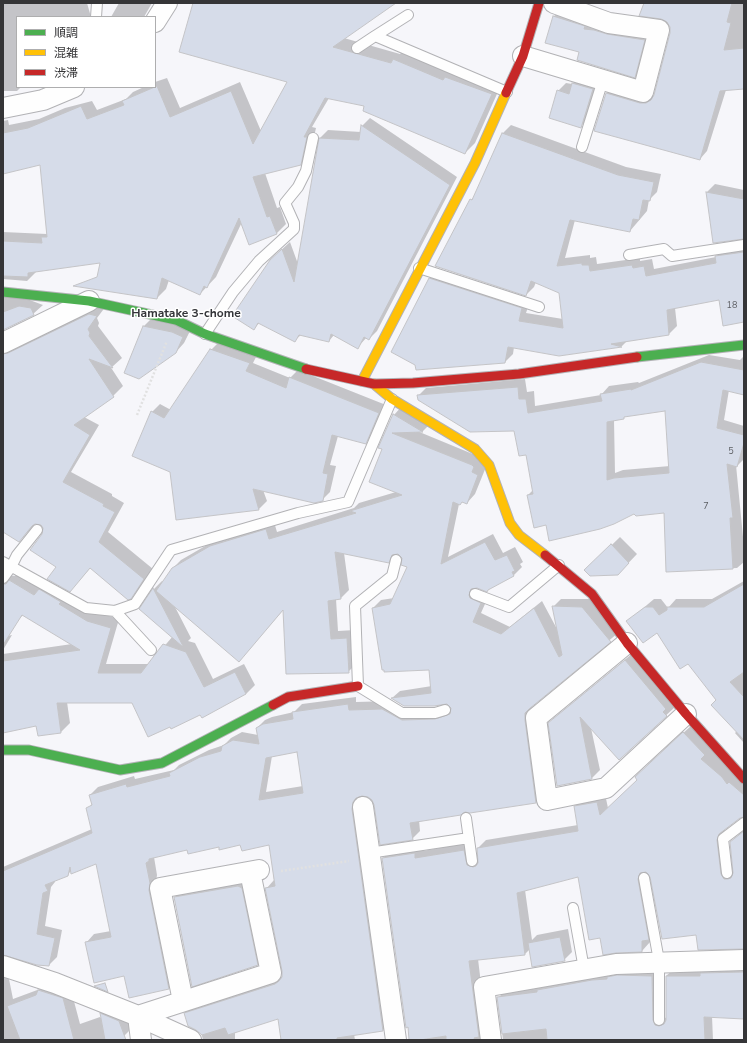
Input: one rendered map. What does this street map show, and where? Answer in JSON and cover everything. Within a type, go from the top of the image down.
[{"type":"street","points":[[156,20],[167,3]]},
{"type":"street","points":[[362,381],[419,268],[475,163],[523,56],[539,3]]},
{"type":"street","points":[[523,56],[643,92],[659,30],[609,23],[554,3]]},
{"type":"street","points":[[3,108],[43,100],[72,88]]},
{"type":"street","points":[[3,292],[89,301],[176,320],[205,334],[313,372],[374,384],[413,383],[519,374],[667,353],[744,345]]},
{"type":"street","points":[[3,343],[89,301]]},
{"type":"street","points":[[374,384],[392,399],[475,449],[488,465],[510,523],[519,535],[592,594],[627,643],[686,714],[744,779]]},
{"type":"street","points":[[627,643],[536,718],[547,800],[606,788],[686,714]]},
{"type":"street","points":[[3,750],[29,750],[120,770],[162,763],[288,697],[358,686]]},
{"type":"street","points":[[363,807],[396,1040]]},
{"type":"street","points":[[138,1016],[183,1002],[271,974],[254,871],[160,888],[183,1002]]},
{"type":"street","points":[[491,1040],[484,987],[616,964],[744,960]]},
{"type":"street","points":[[3,966],[56,983],[138,1016],[191,1040]]},
{"type":"street","points":[[138,1016],[141,1040]]},
{"type":"lane","points":[[96,16],[97,3]]},
{"type":"lane","points":[[357,48],[408,15]]},
{"type":"lane","points":[[375,36],[507,92]]},
{"type":"lane","points":[[582,147],[603,80]]},
{"type":"lane","points":[[205,334],[233,292],[259,261],[294,229],[294,223],[285,203],[298,187],[306,171],[313,138]]},
{"type":"lane","points":[[629,255],[664,249],[672,256],[744,245]]},
{"type":"lane","points":[[419,268],[539,307]]},
{"type":"lane","points":[[7,564],[86,608],[114,611],[135,604],[172,550],[298,513],[348,502],[392,399]]},
{"type":"lane","points":[[3,578],[7,564],[17,555],[37,530]]},
{"type":"lane","points":[[396,560],[392,576],[355,606],[358,686],[402,713],[434,713],[445,710]]},
{"type":"lane","points":[[475,594],[509,607],[558,566]]},
{"type":"lane","points":[[114,611],[151,650]]},
{"type":"lane","points":[[466,818],[472,861]]},
{"type":"lane","points":[[727,874],[723,839],[744,824]]},
{"type":"lane","points":[[369,856],[469,838]]},
{"type":"lane","points":[[644,878],[659,962],[659,1020]]},
{"type":"lane","points":[[573,908],[584,969]]},
{"type":"path","points":[[137,415],[176,320]]},
{"type":"path","points":[[254,871],[260,874],[369,856]]},
{"type":"building","points":[[193,3],[396,3],[333,47],[391,63],[393,59],[443,80],[445,77],[492,94],[465,154],[363,111],[364,106],[325,98],[304,137],[307,137],[301,165],[253,177],[267,217],[270,216],[277,234],[249,245],[239,218],[207,288],[204,286],[200,295],[162,278],[157,299],[73,286],[97,277],[100,263],[28,273],[28,277],[3,276],[3,241],[42,243],[41,237],[47,237],[40,165],[3,174],[3,133],[28,128],[81,106],[87,119],[124,105],[122,101],[152,88],[156,88],[157,86],[170,117],[231,91],[253,144],[287,82],[179,52]]},
{"type":"building","points":[[644,3],[732,3],[727,22],[731,23],[724,50],[744,48],[744,89],[720,91],[700,160],[594,131],[606,93],[640,103],[646,103],[651,100],[654,95],[670,33],[670,27],[667,22],[661,19],[639,16]]},
{"type":"building","points":[[553,16],[585,26],[584,29],[645,40],[635,78],[577,60],[579,52],[545,43]]},
{"type":"building","points":[[572,83],[593,89],[581,128],[549,118],[557,90],[569,94]]},
{"type":"building","points":[[361,125],[450,185],[369,340],[364,337],[358,349],[331,334],[329,342],[299,335],[295,342],[258,323],[254,330],[232,316],[270,260],[282,249],[294,282],[319,138],[359,140]]},
{"type":"building","points":[[502,133],[618,175],[654,182],[650,201],[643,200],[639,220],[633,219],[630,232],[570,220],[557,266],[582,263],[582,265],[589,265],[590,271],[632,265],[633,268],[644,266],[646,276],[716,263],[715,256],[744,252],[744,322],[723,326],[719,300],[667,310],[669,335],[611,344],[622,347],[559,356],[508,347],[505,363],[416,370],[415,365],[391,352],[429,278],[522,308],[519,321],[563,328],[559,293],[531,281],[526,296],[435,266],[470,199],[472,200]]},
{"type":"building","points":[[706,192],[744,199],[744,239],[713,243]]},
{"type":"building","points":[[19,306],[31,308],[34,315],[3,330],[3,312]]},
{"type":"building","points":[[89,314],[97,316],[88,329],[90,333],[89,336],[113,368],[89,359],[114,397],[74,425],[90,435],[63,482],[104,504],[103,506],[115,512],[99,542],[144,579],[131,599],[128,600],[90,568],[70,592],[47,579],[56,567],[30,550],[42,534],[43,528],[41,525],[35,524],[32,526],[19,542],[3,532],[3,354],[8,353]]},
{"type":"building","points":[[143,326],[172,332],[183,337],[176,353],[139,379],[124,373]]},
{"type":"building","points":[[210,349],[250,363],[246,371],[286,388],[289,377],[379,413],[366,444],[332,435],[323,473],[328,474],[323,501],[314,503],[253,489],[259,510],[176,520],[170,472],[132,456],[151,411],[164,418]]},
{"type":"building","points":[[701,362],[744,370],[744,395],[723,390],[717,428],[744,435],[744,443],[737,467],[727,464],[733,518],[730,518],[733,569],[666,572],[664,513],[636,516],[634,514],[600,529],[549,541],[546,525],[534,528],[527,495],[533,494],[526,455],[519,456],[514,431],[470,432],[418,400],[417,395],[518,387],[519,399],[526,399],[528,413],[602,401],[600,394],[631,390]],"holes":[[[665,411],[669,473],[614,478],[607,480],[607,422],[624,419],[624,417]]]},
{"type":"building","points":[[393,414],[423,432],[392,433],[474,467],[472,472],[478,475],[467,504],[462,502],[460,505],[453,502],[441,564],[485,542],[495,560],[507,555],[515,571],[512,572],[514,576],[488,590],[487,592],[477,588],[471,589],[469,595],[470,598],[481,603],[473,622],[501,634],[534,608],[559,657],[562,655],[552,606],[582,607],[611,642],[525,713],[536,803],[470,813],[465,812],[461,815],[410,823],[413,840],[380,845],[372,800],[368,797],[362,796],[356,798],[353,802],[352,809],[383,1031],[337,1038],[337,1040],[281,1040],[278,1019],[228,1035],[225,1028],[202,1035],[188,1026],[184,1013],[275,984],[282,977],[265,888],[275,886],[269,845],[242,851],[240,845],[219,850],[219,847],[188,854],[187,850],[149,859],[146,863],[150,883],[149,890],[169,989],[129,998],[124,976],[94,983],[85,942],[111,937],[96,864],[71,874],[70,867],[68,876],[45,885],[48,891],[43,893],[37,934],[55,938],[49,966],[37,965],[3,955],[3,871],[92,833],[86,808],[92,805],[89,795],[126,784],[127,787],[170,776],[169,773],[200,757],[221,751],[222,746],[233,740],[259,744],[256,728],[263,724],[293,719],[292,712],[348,704],[349,710],[382,709],[402,720],[435,719],[450,714],[451,708],[447,704],[434,706],[404,706],[391,698],[431,693],[429,670],[384,672],[384,670],[382,670],[372,608],[390,604],[407,567],[401,565],[402,558],[398,554],[392,555],[389,563],[335,552],[341,599],[328,601],[331,639],[347,638],[349,673],[286,674],[283,610],[239,662],[156,591],[172,568],[210,546],[266,529],[269,539],[356,513],[350,511],[402,495],[369,482],[382,449],[378,448]],"holes":[[[297,752],[303,793],[259,800],[266,758]]]},
{"type":"building","points":[[611,544],[629,563],[618,575],[590,576],[584,570]]},
{"type":"building","points":[[9,580],[34,595],[39,589],[61,602],[59,604],[87,621],[111,628],[98,673],[141,673],[163,644],[186,652],[204,687],[235,672],[246,694],[202,718],[200,715],[171,729],[170,727],[148,737],[132,703],[57,703],[61,733],[38,736],[36,726],[3,733],[3,661],[80,650],[22,615],[3,645],[3,584],[6,584]]},
{"type":"building","points":[[744,584],[744,672],[730,682],[744,697],[744,740],[711,705],[716,700],[688,664],[680,669],[657,633],[643,643],[626,621],[645,607],[653,607],[659,615],[667,610],[667,607],[704,607]]},
{"type":"building","points":[[153,588],[183,646],[183,647],[139,609]]},
{"type":"building","points":[[625,660],[666,709],[663,712],[667,716],[619,760],[580,717],[592,779],[557,786],[548,723]]},
{"type":"building","points":[[683,732],[705,755],[701,759],[722,777],[727,784],[729,782],[744,795],[744,817],[740,818],[719,834],[717,840],[721,874],[724,879],[728,879],[731,878],[733,873],[730,842],[744,831],[744,949],[698,950],[696,935],[662,939],[650,877],[646,872],[640,873],[638,879],[649,940],[642,941],[642,952],[603,955],[600,938],[589,940],[578,877],[517,893],[525,955],[469,961],[479,1037],[474,1038],[475,1040],[446,1040],[446,1036],[409,1040],[408,1027],[406,1028],[382,858],[415,853],[415,858],[464,850],[467,865],[473,867],[478,863],[477,848],[578,831],[574,806],[597,802],[600,815],[637,780],[635,777]]},
{"type":"building","points":[[238,886],[242,888],[258,965],[192,987],[174,897]]},
{"type":"building","points":[[560,937],[565,961],[532,967],[528,943]]},
{"type":"building","points":[[744,972],[744,1019],[704,1017],[705,1040],[547,1040],[546,1029],[502,1034],[497,997],[537,992],[537,990],[592,980],[607,979],[607,977],[617,975],[652,976],[653,1020],[655,1025],[659,1026],[664,1024],[666,1020],[666,976],[700,976],[700,973]]},
{"type":"building","points":[[105,983],[108,992],[94,986]]},
{"type":"building","points":[[38,990],[63,998],[74,1040],[20,1040],[7,1006],[36,995]]},
{"type":"building","points":[[100,1013],[119,1021],[126,1040],[105,1040]]},
{"type":"traffic: fast","points":[[3,292],[89,301],[176,320],[205,334],[306,369]]},
{"type":"traffic: fast","points":[[637,357],[744,345]]},
{"type":"traffic: fast","points":[[3,750],[29,750],[120,770],[162,763],[273,705]]},
{"type":"traffic: slow","points":[[362,381],[475,163],[506,93]]},
{"type":"traffic: slow","points":[[374,384],[392,399],[475,449],[489,465],[510,523],[519,535],[545,555]]},
{"type":"traffic: jam","points":[[506,93],[523,56],[539,3]]},
{"type":"traffic: jam","points":[[306,369],[374,384],[413,383],[519,374],[637,357]]},
{"type":"traffic: jam","points":[[545,555],[592,594],[627,643],[686,714],[744,779]]},
{"type":"traffic: jam","points":[[273,705],[288,697],[358,686]]},
{"type":"district","name":"Hamatake 3-chome","points":[[186,314]]}]
